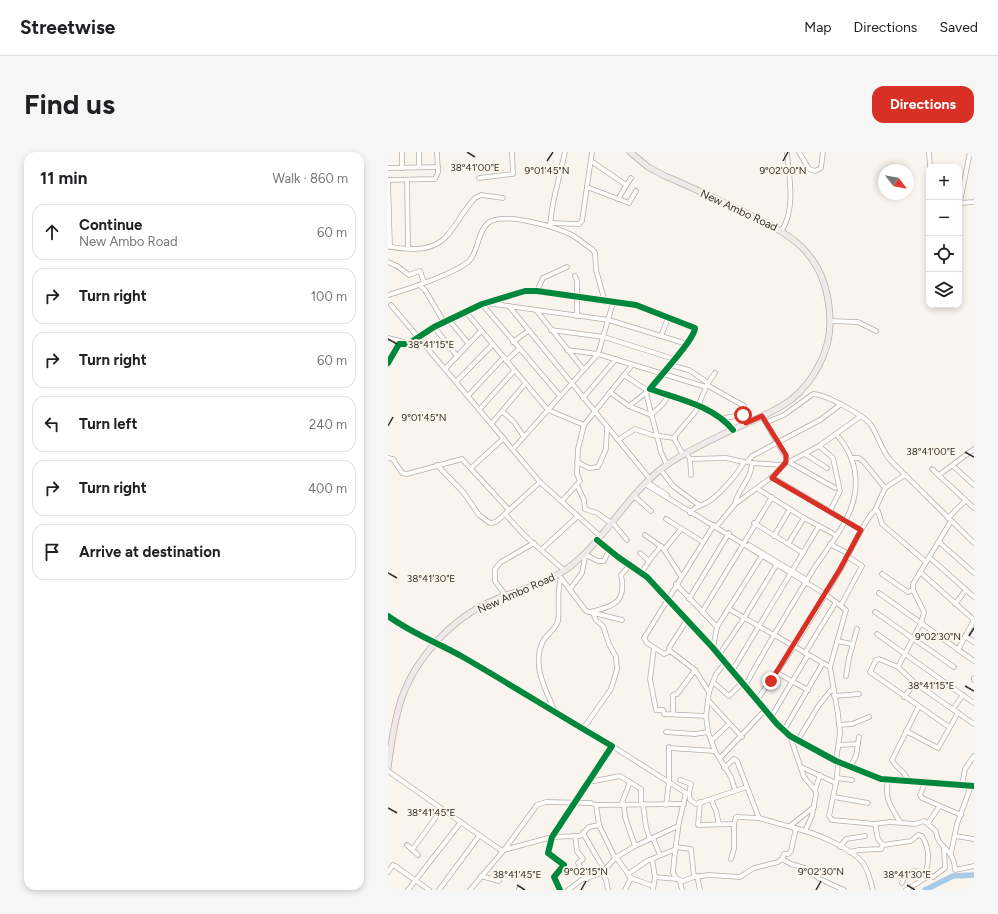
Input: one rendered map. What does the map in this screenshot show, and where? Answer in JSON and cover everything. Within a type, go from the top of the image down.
[{"type":"main road","name":"New Ambo Road","points":[[388,767],[394,723],[401,699],[419,664],[450,629],[476,610],[506,596],[560,576],[565,570],[586,554],[634,496],[661,470],[684,454],[762,416],[790,400],[811,378],[826,350],[830,321],[827,291],[820,271],[800,245],[782,230],[648,167],[630,152]]},
{"type":"street","points":[[402,152],[402,168]]},
{"type":"street","points":[[419,152],[419,167]]},
{"type":"street","points":[[437,152],[438,167],[437,176],[435,179],[388,180],[389,247],[420,249],[436,246],[456,225],[469,205],[480,195],[502,198]]},
{"type":"street","points":[[479,178],[513,174],[512,152]]},
{"type":"street","points":[[550,225],[553,203],[565,152]]},
{"type":"street","points":[[388,295],[419,285],[469,261],[474,253],[485,226],[492,221],[506,218],[550,225],[581,223],[592,152]]},
{"type":"street","points":[[782,230],[789,209],[790,191],[787,152]]},
{"type":"street","points":[[799,152],[809,169],[815,171],[821,168],[823,152]]},
{"type":"street","points":[[929,152],[930,164]]},
{"type":"street","points":[[960,200],[970,152]]},
{"type":"street","points":[[969,160],[974,158]]},
{"type":"street","points":[[591,161],[626,185]]},
{"type":"street","points":[[388,168],[438,167]]},
{"type":"street","points":[[618,199],[631,178]]},
{"type":"street","points":[[407,180],[408,248]]},
{"type":"street","points":[[587,187],[629,203],[636,191]]},
{"type":"street","points":[[962,203],[974,202]]},
{"type":"street","points":[[550,225],[573,235],[594,251],[596,270],[605,302]]},
{"type":"street","points":[[388,262],[409,275],[420,271],[424,282]]},
{"type":"street","points":[[537,291],[544,278],[567,267]]},
{"type":"street","points":[[575,276],[577,281],[577,316]]},
{"type":"street","points":[[419,285],[425,290],[444,322]]},
{"type":"street","points":[[388,363],[397,346],[401,344],[408,344],[434,327],[465,312],[515,293],[537,291],[638,306],[695,328],[694,333],[687,344],[670,365],[648,391],[629,406]]},
{"type":"street","points":[[513,449],[598,354],[613,303]]},
{"type":"street","points":[[484,304],[609,320],[687,344]]},
{"type":"street","points":[[484,304],[513,342],[560,396]]},
{"type":"street","points":[[391,306],[479,410],[492,423],[540,482],[578,516],[609,550],[642,572],[713,648],[790,736],[837,762],[888,781],[973,786],[957,824],[951,852],[955,870],[974,866]]},
{"type":"street","points":[[509,306],[618,440],[647,482],[691,512],[807,582],[846,610],[836,641],[830,667],[834,696],[837,704],[838,725],[837,781],[829,816],[832,820],[875,824],[900,822],[915,824],[924,821],[936,831],[936,836],[944,848],[951,852]]},
{"type":"street","points":[[536,310],[584,370]]},
{"type":"street","points":[[465,312],[548,410],[584,425]]},
{"type":"street","points":[[661,336],[668,318]]},
{"type":"street","points":[[449,320],[468,343]]},
{"type":"street","points":[[830,321],[858,322],[876,330]]},
{"type":"street","points":[[434,327],[456,356]]},
{"type":"street","points":[[513,342],[528,330]]},
{"type":"street","points":[[551,330],[604,337],[674,359]]},
{"type":"street","points":[[445,370],[468,343],[481,331]]},
{"type":"street","points":[[388,338],[408,344]]},
{"type":"street","points":[[456,382],[492,345]]},
{"type":"street","points":[[468,396],[505,360],[519,349]]},
{"type":"street","points":[[567,350],[598,354],[662,374],[707,385]]},
{"type":"street","points":[[583,398],[616,359]]},
{"type":"street","points":[[562,501],[580,480],[577,474],[577,462],[578,449],[584,425],[632,365]]},
{"type":"street","points":[[670,365],[689,370],[707,385],[742,404],[744,407],[743,415],[746,423]]},
{"type":"street","points":[[479,410],[514,371]]},
{"type":"street","points":[[674,438],[699,406],[707,385],[715,373]]},
{"type":"street","points":[[624,375],[648,391],[669,395],[699,406],[724,418],[733,430]]},
{"type":"street","points":[[492,423],[525,384]]},
{"type":"street","points":[[648,391],[651,415],[658,436],[661,452],[667,465]]},
{"type":"street","points":[[611,393],[629,406],[651,415]]},
{"type":"street","points":[[767,422],[784,415],[814,394],[861,416],[873,427],[884,453],[974,544]]},
{"type":"street","points":[[651,415],[662,405],[669,395]]},
{"type":"street","points":[[691,512],[700,505],[708,502],[716,495],[752,456],[820,420],[840,405]]},
{"type":"street","points":[[502,411],[514,422],[524,437]]},
{"type":"street","points":[[724,418],[743,415]]},
{"type":"street","points":[[762,416],[786,455],[787,463]]},
{"type":"street","points":[[687,620],[670,648],[670,651],[664,654],[644,641],[644,638],[667,599],[703,542],[735,504],[772,478],[787,463],[819,446],[861,416]]},
{"type":"street","points":[[577,462],[589,468],[598,468],[606,449],[607,428]]},
{"type":"street","points":[[618,440],[635,429],[658,436],[674,438]]},
{"type":"street","points":[[713,682],[729,696],[744,684],[844,521],[855,493],[853,458],[849,450],[836,434]]},
{"type":"street","points":[[471,468],[504,438]]},
{"type":"street","points":[[674,438],[684,454],[690,459],[726,458],[752,463],[787,463],[835,488]]},
{"type":"street","points":[[819,446],[833,458],[840,491],[830,511]]},
{"type":"street","points":[[939,475],[954,466],[974,449]]},
{"type":"street","points":[[805,454],[827,468]]},
{"type":"street","points":[[388,458],[393,459],[404,474],[462,459],[509,510]]},
{"type":"street","points":[[853,458],[859,458],[863,461],[885,488]]},
{"type":"street","points":[[690,459],[691,475]]},
{"type":"street","points":[[735,504],[737,496],[750,475],[752,463]]},
{"type":"street","points":[[437,465],[464,493],[479,515],[488,522],[494,523],[540,482]]},
{"type":"street","points":[[954,466],[974,485]]},
{"type":"street","points":[[932,469],[974,508]]},
{"type":"street","points":[[661,470],[673,486],[700,505]]},
{"type":"street","points":[[757,699],[777,673],[794,647],[848,556],[864,522],[875,510],[885,488],[905,475]]},
{"type":"street","points":[[772,478],[861,530]]},
{"type":"street","points":[[577,485],[584,500],[585,509],[597,513],[612,522],[627,540]]},
{"type":"street","points":[[758,489],[804,518],[836,535]]},
{"type":"street","points":[[634,496],[651,511]]},
{"type":"street","points":[[702,612],[754,523],[772,498]]},
{"type":"street","points":[[898,667],[921,623],[924,612],[913,590],[913,584],[939,542],[950,520],[965,501]]},
{"type":"street","points":[[774,536],[790,509]]},
{"type":"street","points":[[875,510],[880,513],[882,524],[926,562]]},
{"type":"street","points":[[505,514],[534,544],[542,549],[565,570]]},
{"type":"street","points":[[542,549],[578,516]]},
{"type":"street","points":[[788,544],[804,518]]},
{"type":"street","points":[[666,519],[703,542]]},
{"type":"street","points":[[754,523],[803,553]]},
{"type":"street","points":[[732,671],[819,526]]},
{"type":"street","points":[[642,572],[649,561],[680,529]]},
{"type":"street","points":[[689,599],[729,534]]},
{"type":"street","points":[[645,535],[663,548],[681,576]]},
{"type":"street","points":[[939,542],[974,573]]},
{"type":"street","points":[[506,596],[495,581],[495,569],[501,562],[534,544]]},
{"type":"street","points":[[830,544],[862,566],[841,605]]},
{"type":"street","points":[[570,589],[582,573],[586,554],[598,561],[604,561],[609,550]]},
{"type":"street","points":[[640,553],[649,561]]},
{"type":"street","points":[[713,648],[717,627],[762,555]]},
{"type":"street","points":[[929,557],[966,590],[973,594]]},
{"type":"street","points":[[719,655],[777,564]]},
{"type":"street","points":[[592,612],[616,603],[623,591],[621,576],[630,565]]},
{"type":"street","points":[[920,572],[974,620],[958,650]]},
{"type":"street","points":[[882,574],[908,592],[913,590]]},
{"type":"street","points":[[560,576],[583,607],[592,612],[622,620]]},
{"type":"street","points":[[555,712],[539,668],[539,654],[546,636],[557,624],[558,588],[560,576]]},
{"type":"street","points":[[676,584],[717,627]]},
{"type":"street","points":[[955,604],[966,590]]},
{"type":"street","points":[[879,593],[974,661]]},
{"type":"street","points":[[771,716],[793,682],[836,602]]},
{"type":"street","points":[[729,609],[830,667]]},
{"type":"street","points":[[583,729],[611,689],[616,669],[616,657],[609,644],[603,626],[596,620],[592,612]]},
{"type":"street","points":[[875,612],[954,667]]},
{"type":"street","points":[[388,616],[416,634],[437,642],[555,712],[686,793],[678,826],[673,873],[682,890]]},
{"type":"street","points":[[846,676],[852,644],[857,629]]},
{"type":"street","points":[[878,634],[974,703]]},
{"type":"street","points":[[965,636],[974,642]]},
{"type":"street","points":[[836,641],[852,644]]},
{"type":"street","points":[[654,648],[650,679],[655,710],[663,710],[664,714],[673,713],[706,716]]},
{"type":"street","points":[[670,651],[695,670],[709,692]]},
{"type":"street","points":[[949,727],[918,708],[870,672],[876,660],[879,659],[898,667],[915,683],[974,724]]},
{"type":"street","points":[[725,663],[716,674],[709,692],[706,716],[708,732],[715,751],[724,768],[731,777],[735,790]]},
{"type":"street","points":[[784,730],[823,663]]},
{"type":"street","points":[[673,713],[673,695],[677,694],[695,670]]},
{"type":"street","points":[[777,673],[808,690]]},
{"type":"street","points":[[904,697],[915,683]]},
{"type":"street","points":[[798,740],[819,705],[833,688]]},
{"type":"street","points":[[834,696],[859,694]]},
{"type":"street","points":[[953,709],[962,695]]},
{"type":"street","points":[[708,700],[742,737]]},
{"type":"street","points":[[909,782],[903,770],[892,760],[918,708]]},
{"type":"street","points":[[720,758],[742,737],[766,710]]},
{"type":"street","points":[[906,731],[938,748],[958,713]]},
{"type":"street","points":[[838,725],[852,724],[869,717]]},
{"type":"street","points":[[712,740],[729,724]]},
{"type":"street","points":[[666,732],[695,734],[708,732]]},
{"type":"street","points":[[790,736],[804,777],[815,790]]},
{"type":"street","points":[[850,767],[856,756],[859,737]]},
{"type":"street","points":[[838,745],[858,744]]},
{"type":"street","points":[[558,889],[554,877],[564,865],[548,853],[552,837],[576,803],[612,746]]},
{"type":"street","points":[[666,805],[669,782],[669,747],[715,751]]},
{"type":"street","points":[[962,785],[965,769],[974,756]]},
{"type":"street","points":[[724,768],[736,760],[759,818]]},
{"type":"street","points":[[801,767],[837,781],[852,780]]},
{"type":"street","points":[[388,771],[479,836],[503,850],[552,837],[580,836],[589,827],[599,825]]},
{"type":"street","points":[[589,782],[605,780],[618,775],[641,789],[646,827],[660,855]]},
{"type":"street","points":[[805,831],[812,816],[816,794],[815,790],[820,775]]},
{"type":"street","points":[[680,780],[691,784],[689,793],[690,800],[693,803],[711,799],[747,787]]},
{"type":"street","points":[[888,781],[886,790],[887,800],[900,822]]},
{"type":"street","points":[[630,782],[623,804],[625,817],[634,846]]},
{"type":"street","points":[[925,783],[921,797],[939,807],[961,815]]},
{"type":"street","points":[[834,797],[868,803]]},
{"type":"street","points":[[711,799],[719,824]]},
{"type":"street","points":[[470,890],[537,805],[546,802],[591,803],[596,806],[623,804],[684,804]]},
{"type":"street","points":[[700,802],[698,825],[734,824]]},
{"type":"street","points":[[596,806],[599,825],[616,858],[630,876],[653,888],[655,877],[652,859]]},
{"type":"street","points":[[790,826],[814,806]]},
{"type":"street","points":[[928,823],[939,807]]},
{"type":"street","points":[[412,850],[442,809]]},
{"type":"street","points":[[731,859],[734,849],[735,820],[739,817],[759,818],[816,834],[850,852],[863,864],[872,890]]},
{"type":"street","points":[[408,890],[461,822]]},
{"type":"street","points":[[875,824],[878,840],[883,845]]},
{"type":"street","points":[[568,890],[578,882],[603,872],[616,858],[634,846],[678,826]]},
{"type":"street","points":[[655,877],[687,880],[696,876],[717,875],[740,877],[754,868],[778,862],[782,859],[784,854],[788,854],[791,851],[796,828]]},
{"type":"street","points":[[584,833],[603,872],[608,890]]},
{"type":"street","points":[[883,845],[912,841],[918,835],[922,836],[927,848],[929,862],[927,874],[906,890]]},
{"type":"street","points":[[439,890],[479,836]]},
{"type":"street","points":[[575,836],[577,851],[583,858],[578,863],[587,879]]},
{"type":"street","points":[[840,847],[846,839],[865,836]]},
{"type":"street","points":[[955,836],[974,839]]},
{"type":"street","points":[[850,852],[859,850],[881,850],[883,845]]},
{"type":"street","points":[[407,846],[418,855]]},
{"type":"street","points":[[625,890],[630,876],[652,859],[676,848],[691,849],[700,890]]},
{"type":"street","points":[[902,883],[905,874],[915,870],[933,877],[937,876],[945,868],[944,848]]},
{"type":"street","points":[[782,859],[791,864],[806,868],[820,879],[832,883],[844,890]]},
{"type":"street","points":[[388,872],[394,865],[429,890]]},
{"type":"street","points":[[481,876],[499,881]]},
{"type":"waterway","points":[[925,890],[953,876],[974,875]]},
{"type":"cycle path","points":[[388,363],[399,344],[408,344],[434,327],[482,304],[525,291],[537,291],[636,305],[695,328],[683,349],[650,389],[706,409],[716,415],[733,430]]},
{"type":"cycle path","points":[[597,540],[647,577],[713,648],[777,724],[790,736],[836,761],[881,779],[974,786]]},
{"type":"cycle path","points":[[388,616],[415,633],[463,657],[612,746],[552,837],[548,853],[564,865],[554,877],[560,890]]},
{"type":"route","points":[[743,415],[746,423],[762,416],[786,455],[786,462],[772,478],[861,530],[848,557],[816,608],[794,647],[771,681]]}]
